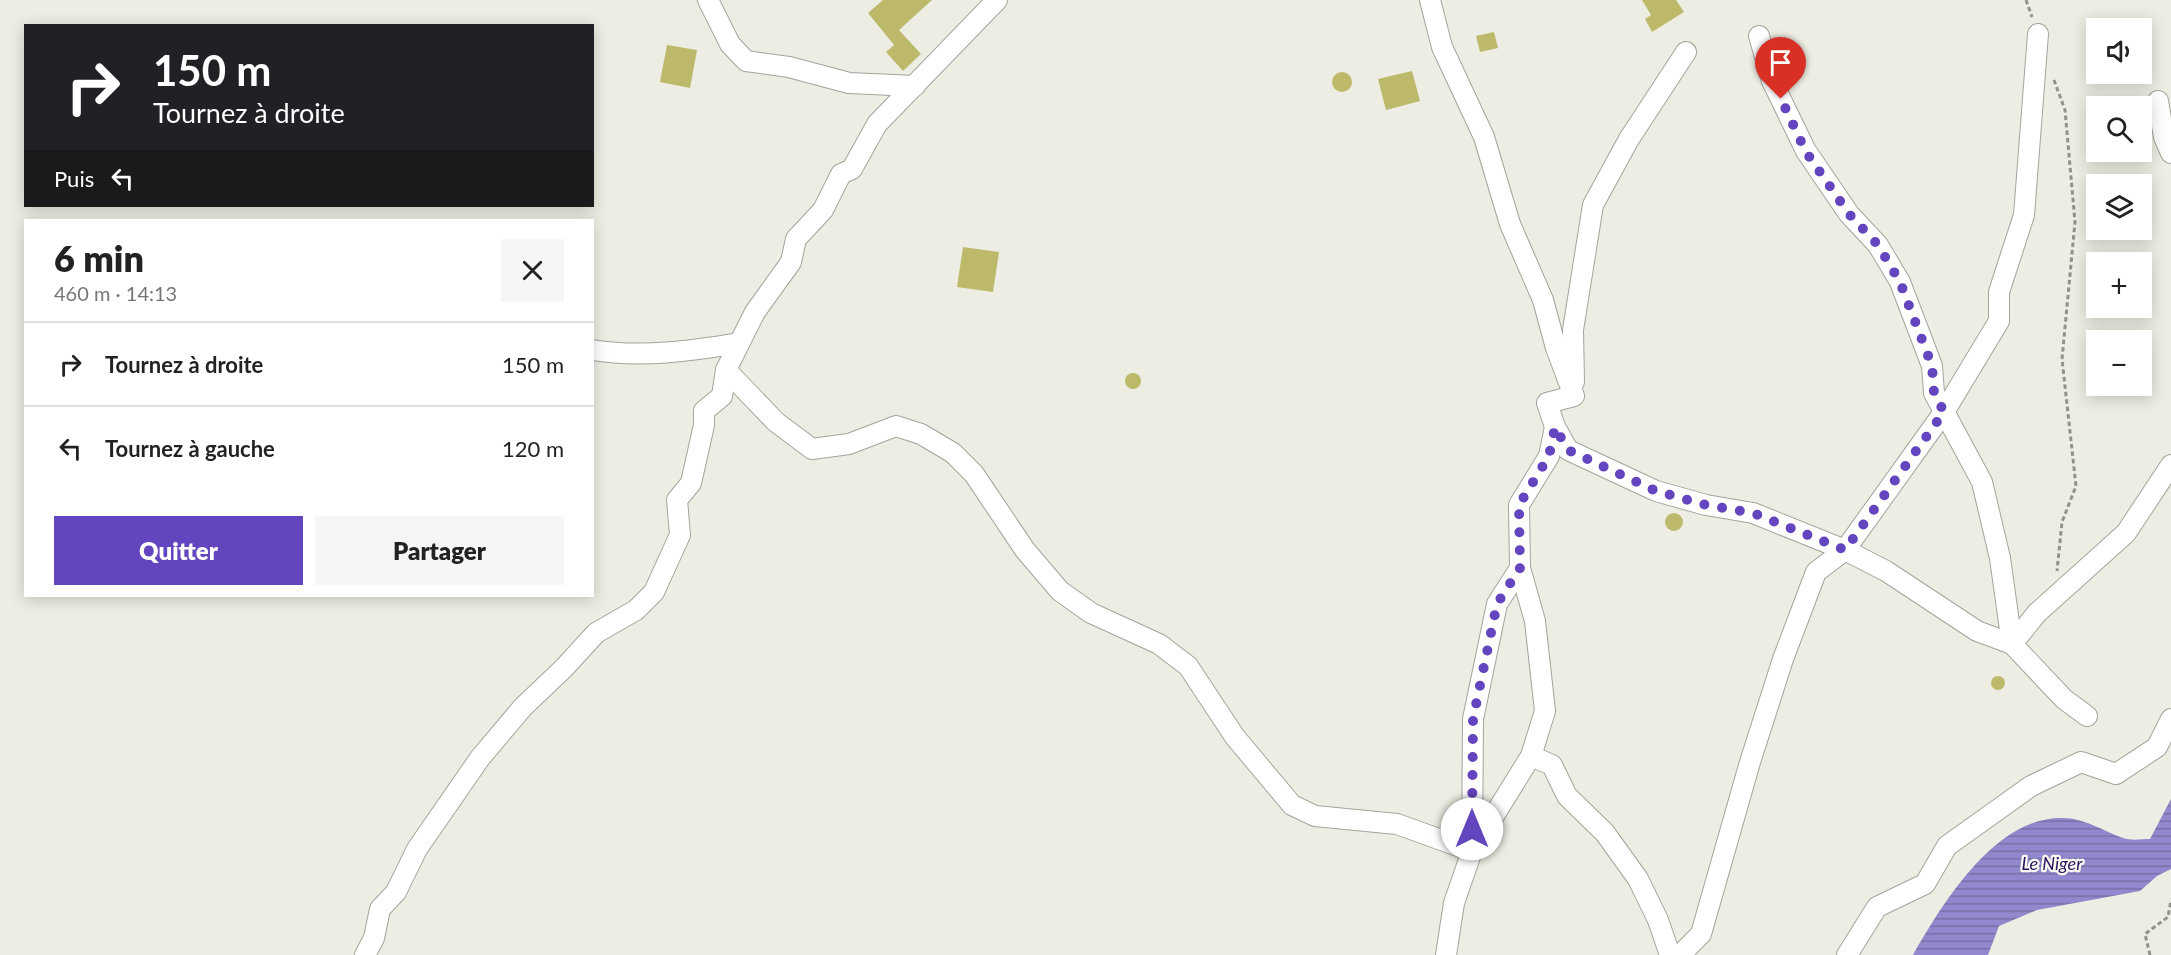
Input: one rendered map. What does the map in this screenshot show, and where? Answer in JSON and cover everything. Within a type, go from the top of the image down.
[{"type":"street","points":[[708,0],[730,44],[746,61],[789,67],[849,83],[915,86]]},
{"type":"street","points":[[365,955],[374,938],[380,909],[396,892],[417,849],[480,758],[524,707],[596,633],[636,610],[654,592],[680,535],[677,500],[691,483],[704,425],[704,411],[722,396],[726,370],[755,312],[791,262],[796,239],[823,210],[841,174],[852,169],[877,124],[997,0]]},
{"type":"street","points":[[1430,0],[1442,47],[1485,137],[1510,224],[1544,300],[1556,348],[1574,396]]},
{"type":"street","points":[[1680,955],[1701,934],[1750,762],[1783,659],[1816,572],[1845,550],[1944,412],[1999,321],[1999,292],[2024,215],[2038,34]]},
{"type":"street","points":[[1759,36],[1772,81],[1806,152],[1849,214],[1878,245],[1900,282],[1932,366],[1934,393],[1982,482],[2000,558],[2012,644]]},
{"type":"street","points":[[1574,396],[1573,330],[1593,205],[1629,139],[1686,52]]},
{"type":"street","points":[[2158,101],[2164,137],[2171,153]]},
{"type":"street","points":[[594,351],[686,352],[739,343]]},
{"type":"street","points":[[726,370],[776,422],[812,449],[849,444],[896,426],[921,434],[953,453],[974,474],[1025,550],[1060,591],[1091,613],[1159,644],[1188,666],[1235,737],[1292,805],[1315,816],[1397,824],[1472,851]]},
{"type":"street","points":[[1574,396],[1547,403],[1555,427],[1568,450],[1656,491],[1706,505],[1753,513],[1845,550],[1886,571],[1977,631],[2012,644],[2064,699],[2087,716]]},
{"type":"street","points":[[1446,955],[1454,903],[1472,851],[1531,756],[1545,711],[1535,621],[1520,568],[1519,505],[1549,456],[1555,427]]},
{"type":"street","points":[[2012,644],[2037,613],[2126,533],[2171,465]]},
{"type":"street","points":[[1472,851],[1473,719],[1497,604],[1520,568]]},
{"type":"street","points":[[1847,955],[1877,907],[1925,884],[1947,846],[2031,786],[2081,762],[2116,774],[2157,747],[2171,719]]},
{"type":"street","points":[[1531,756],[1552,765],[1566,796],[1605,833],[1638,879],[1658,920],[1670,955]]},
{"type":"path","points":[[2026,0],[2038,34]]},
{"type":"path","points":[[2053,599],[2062,522],[2076,486],[2062,359],[2075,222],[2065,110],[2054,77]]},
{"type":"path","points":[[2150,955],[2145,934],[2168,917],[2171,900]]},
{"type":"water","name":"Le Niger","points":[[2171,799],[2171,869],[2157,876],[2140,891],[2037,910],[1999,926],[1988,955],[1913,955],[1940,912],[1974,867],[1993,847],[2015,832],[2038,821],[2062,818],[2086,822],[2126,839],[2150,839]]},
{"type":"building","points":[[883,0],[932,0],[899,30],[921,54],[903,71],[886,52],[894,45],[868,13]]},
{"type":"building","points":[[1642,0],[1676,0],[1684,12],[1652,32],[1645,19],[1651,15]]},
{"type":"building","points":[[1494,32],[1498,48],[1480,52],[1476,36]]},
{"type":"building","points":[[667,45],[697,50],[690,88],[660,82]]},
{"type":"building","points":[[1412,71],[1420,101],[1386,110],[1378,79]]},
{"type":"building","points":[[1342,72],[1349,75],[1352,82],[1349,89],[1342,92],[1335,89],[1332,82],[1335,75]]},
{"type":"building","points":[[963,247],[999,252],[993,292],[957,287]]},
{"type":"building","points":[[1133,373],[1139,375],[1141,381],[1139,387],[1133,389],[1127,387],[1125,381],[1127,375]]},
{"type":"building","points":[[1674,513],[1680,516],[1683,522],[1680,528],[1674,531],[1668,528],[1665,522],[1668,516]]},
{"type":"building","points":[[1995,676],[2001,676],[2005,683],[2001,690],[1995,690],[1991,686],[1991,680]]},
{"type":"route","points":[[1472,829],[1473,719],[1497,604],[1520,568],[1519,505],[1549,456],[1555,427],[1568,450],[1656,491],[1706,505],[1753,513],[1845,550],[1944,412],[1934,393],[1932,366],[1900,282],[1878,245],[1849,214],[1806,152],[1781,99]]}]
